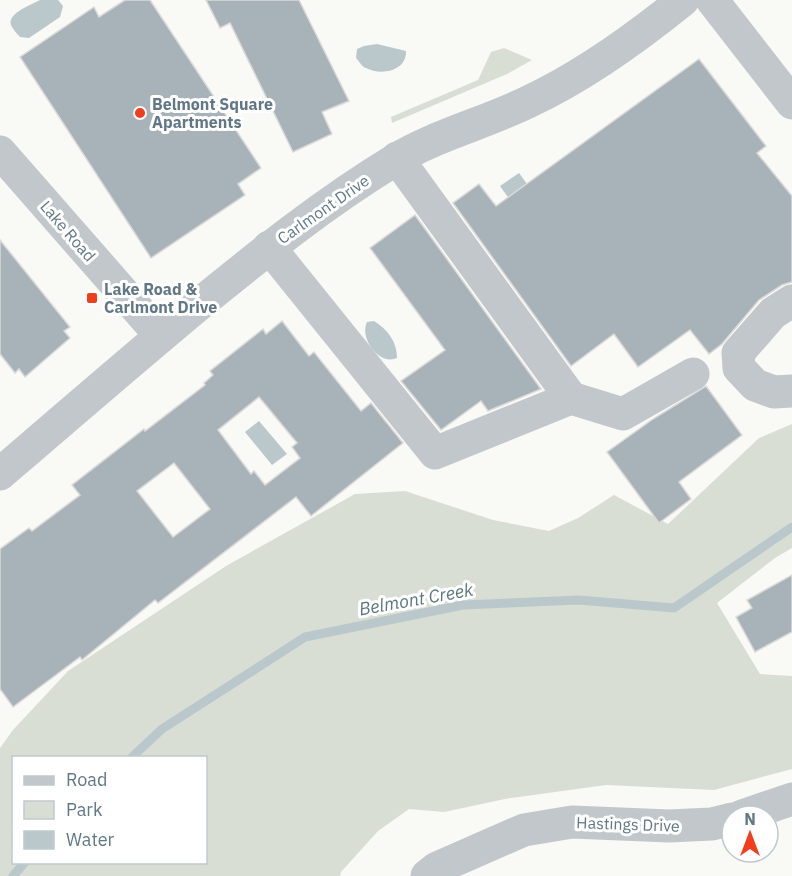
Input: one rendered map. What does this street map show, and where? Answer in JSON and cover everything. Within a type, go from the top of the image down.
[{"type":"street","name":"Carlmont Drive","points":[[0,474],[161,336],[269,247],[332,200],[398,158],[529,102],[578,76],[642,33],[683,0]]},
{"type":"street","points":[[712,0],[792,103]]},
{"type":"street","name":"Lake Road","points":[[0,152],[161,336]]},
{"type":"street","points":[[398,158],[571,398],[623,414],[693,374]]},
{"type":"street","points":[[269,247],[435,453],[571,398]]},
{"type":"street","points":[[792,301],[773,312],[738,353],[739,368],[755,385],[774,392],[792,391]]},
{"type":"street","points":[[777,804],[792,799]]},
{"type":"street","name":"Hastings Drive","points":[[427,876],[437,868],[524,830],[572,822],[669,826],[720,822]]},
{"type":"green space","points":[[504,48],[532,60],[507,74],[392,123],[391,117],[478,80],[491,52]]},
{"type":"green space","points":[[792,424],[792,548],[775,558],[717,603],[760,674],[792,676],[792,769],[714,790],[606,785],[505,799],[444,812],[409,809],[378,831],[341,872],[340,876],[0,876],[0,748],[13,730],[68,671],[226,566],[355,494],[405,491],[493,520],[549,531],[578,518],[614,495],[668,524],[759,438]]},
{"type":"water","points":[[40,0],[58,0],[63,6],[60,17],[29,38],[20,37],[11,25],[13,17]]},
{"type":"water","points":[[377,44],[406,51],[402,63],[392,70],[379,72],[363,66],[356,58],[357,49]]},
{"type":"water","points":[[519,173],[546,210],[527,224],[500,186]]},
{"type":"water","points":[[374,321],[390,336],[397,352],[397,358],[384,358],[377,354],[368,343],[365,328],[367,322]]},
{"type":"water","points":[[259,421],[287,454],[272,465],[245,432]]},
{"type":"building","name":"Belmont Square Apartments","points":[[125,0],[150,0],[261,168],[238,184],[245,195],[151,258],[20,57],[94,7],[99,17]]},
{"type":"building","points":[[206,0],[299,0],[349,101],[322,112],[332,134],[293,152],[230,23],[220,28]]},
{"type":"building","points":[[699,59],[766,146],[757,153],[792,196],[792,282],[782,285],[759,300],[722,344],[709,354],[690,330],[638,367],[614,334],[571,366],[453,203],[479,184],[496,206]]},
{"type":"building","points":[[415,215],[541,389],[488,411],[481,401],[441,430],[401,381],[445,350],[370,248]]},
{"type":"building","points":[[0,240],[70,327],[64,331],[70,338],[25,377],[19,369],[15,373],[0,354]]},
{"type":"building","points":[[282,321],[309,356],[314,352],[361,411],[371,403],[403,443],[311,516],[296,497],[158,603],[155,600],[82,660],[80,657],[13,707],[0,689],[0,549],[29,528],[32,531],[80,495],[72,485],[205,385],[204,383],[213,375],[210,371],[263,329],[266,334]],"holes":[[[259,397],[297,443],[292,447],[300,458],[265,485],[254,471],[251,474],[218,430]],[[174,463],[210,509],[173,537],[137,491]]]},
{"type":"building","points":[[706,386],[742,435],[679,482],[691,499],[659,523],[607,452],[653,419]]},
{"type":"building","points":[[792,575],[792,632],[755,652],[736,617],[752,608],[747,600]]},
{"type":"waterway","name":"Belmont Creek","points":[[133,756],[162,729],[305,637],[463,605],[579,600],[674,608],[792,527]]},
{"type":"waterway","name":"Belmont Creek","points":[[13,876],[23,864]]},
{"type":"place","name":"Belmont Square Apartments","points":[[140,113]]},
{"type":"place","name":"Lake Road & Carlmont Drive","points":[[92,298]]}]
